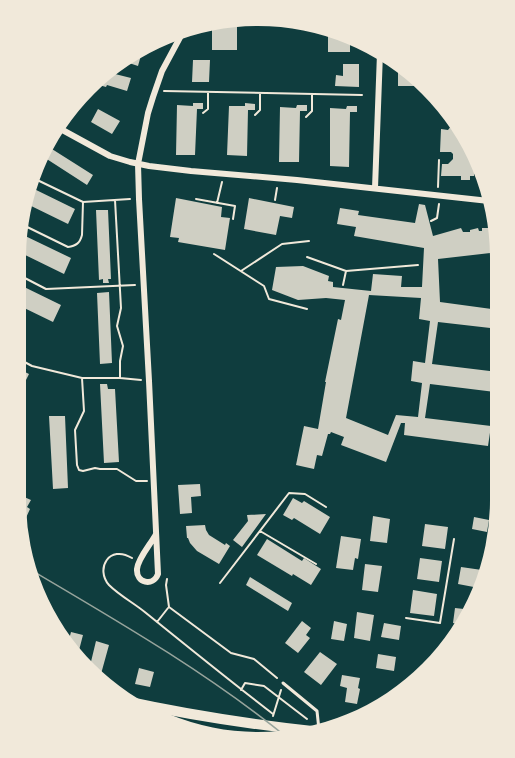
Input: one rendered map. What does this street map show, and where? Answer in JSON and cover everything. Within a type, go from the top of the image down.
[{"type":"main road","points":[[151,707],[297,729]]},
{"type":"street","points":[[156,534],[139,562],[140,579],[151,583],[156,580],[158,574],[138,164],[155,90],[179,40]]},
{"type":"street","points":[[375,188],[380,61]]},
{"type":"street","points":[[64,131],[110,156],[138,164],[483,200]]},
{"type":"lane","points":[[283,683],[317,711],[319,725]]},
{"type":"path","points":[[155,90],[363,95]]},
{"type":"path","points":[[203,113],[208,109],[208,92]]},
{"type":"path","points":[[255,115],[260,110],[260,93]]},
{"type":"path","points":[[306,117],[312,111],[312,94]]},
{"type":"path","points":[[438,187],[439,160]]},
{"type":"path","points":[[39,181],[83,202],[139,199]]},
{"type":"path","points":[[217,203],[222,182]]},
{"type":"path","points":[[275,200],[277,188]]},
{"type":"path","points":[[116,200],[121,308],[117,326],[123,346],[120,378]]},
{"type":"path","points":[[196,200],[235,206],[233,219]]},
{"type":"path","points":[[27,227],[68,247],[74,246],[82,235],[83,202]]},
{"type":"path","points":[[431,221],[437,218],[439,204]]},
{"type":"path","points":[[241,272],[282,244],[309,241]]},
{"type":"path","points":[[214,254],[264,286],[269,298],[308,309]]},
{"type":"path","points":[[307,257],[346,272],[418,266]]},
{"type":"path","points":[[343,285],[346,272]]},
{"type":"path","points":[[26,279],[46,289],[144,284]]},
{"type":"path","points":[[26,363],[82,378],[149,381]]},
{"type":"path","points":[[82,378],[84,411],[75,430],[79,470],[117,469],[136,481],[155,482]]},
{"type":"path","points":[[219,583],[289,493],[305,494],[326,507]]},
{"type":"path","points":[[260,531],[316,564]]},
{"type":"path","points":[[406,618],[440,623],[454,539]]},
{"type":"path","points":[[139,562],[127,555],[116,553],[109,557],[105,564],[105,578],[119,594],[144,611],[264,707]]},
{"type":"path","points":[[168,579],[166,585],[169,607],[231,653],[254,660],[283,683],[273,716]]},
{"type":"path","points":[[156,622],[169,607]]},
{"type":"path","points":[[241,690],[245,683],[264,686],[308,719]]},
{"type":"building","points":[[237,27],[237,50],[212,50],[212,30]]},
{"type":"building","points":[[328,37],[350,45],[350,52],[328,52]]},
{"type":"building","points":[[140,58],[138,66],[131,64]]},
{"type":"building","points":[[193,60],[210,60],[209,82],[192,82]]},
{"type":"building","points":[[343,64],[359,64],[359,87],[335,86],[336,75],[343,76]]},
{"type":"building","points":[[398,72],[414,86],[398,86]]},
{"type":"building","points":[[115,74],[131,78],[127,91],[107,85],[106,87],[102,86]]},
{"type":"building","points":[[193,103],[203,103],[203,109],[197,109],[195,155],[176,155],[177,105],[193,106]]},
{"type":"building","points":[[245,103],[255,104],[255,110],[248,110],[247,156],[227,155],[229,106],[245,106]]},
{"type":"building","points":[[297,105],[307,105],[307,111],[300,111],[299,162],[279,162],[280,107],[296,108]]},
{"type":"building","points":[[347,106],[357,106],[357,112],[350,112],[349,167],[330,166],[330,108],[346,109]]},
{"type":"building","points":[[98,109],[120,121],[112,134],[91,122]]},
{"type":"building","points":[[449,128],[466,155],[474,175],[470,176],[470,180],[461,180],[461,176],[441,176],[442,164],[448,164],[453,159],[451,152],[440,152],[441,129]]},
{"type":"building","points":[[52,149],[93,175],[87,185],[47,159]]},
{"type":"building","points":[[36,190],[75,209],[68,224],[31,206]]},
{"type":"building","points":[[176,198],[222,207],[221,217],[230,218],[225,250],[178,242],[179,238],[170,237]]},
{"type":"building","points":[[249,198],[294,207],[292,218],[280,216],[276,235],[244,229]]},
{"type":"building","points":[[419,204],[425,205],[433,236],[461,228],[463,232],[470,232],[478,228],[482,231],[482,228],[488,228],[490,253],[438,259],[440,302],[490,309],[490,328],[438,322],[432,364],[490,371],[490,391],[430,384],[425,418],[490,426],[488,446],[404,435],[405,423],[401,423],[386,462],[341,445],[344,437],[331,432],[328,434],[322,456],[317,455],[314,469],[296,465],[304,426],[318,429],[338,319],[341,320],[345,300],[326,298],[298,300],[272,290],[276,267],[303,266],[329,276],[328,281],[333,282],[333,287],[371,291],[373,274],[402,276],[401,287],[422,287],[424,248],[354,236],[356,227],[337,224],[340,208],[359,211],[358,215],[415,223]],"holes":[[[369,295],[421,298],[419,319],[430,321],[425,363],[413,361],[411,381],[422,383],[418,417],[396,415],[388,435],[346,418]]]},
{"type":"building","points":[[96,210],[108,210],[111,279],[108,279],[109,283],[103,283],[103,279],[99,280]]},
{"type":"building","points":[[26,237],[71,258],[64,274],[26,255]]},
{"type":"building","points":[[26,288],[61,305],[53,322],[26,309]]},
{"type":"building","points":[[109,292],[112,363],[100,364],[97,293]]},
{"type":"building","points":[[100,384],[107,384],[108,389],[115,389],[119,462],[104,463]]},
{"type":"building","points":[[49,416],[65,416],[68,488],[53,489]]},
{"type":"building","points":[[200,484],[201,496],[191,497],[192,513],[180,514],[178,485]]},
{"type":"building","points":[[26,498],[31,500],[27,507],[30,509],[26,518]]},
{"type":"building","points":[[293,498],[302,503],[304,501],[330,517],[320,534],[294,518],[292,520],[283,515]]},
{"type":"building","points":[[266,514],[242,547],[233,540],[248,521],[247,515]]},
{"type":"building","points":[[373,516],[390,519],[387,543],[370,541]]},
{"type":"building","points":[[474,517],[489,520],[487,532],[472,529]]},
{"type":"building","points":[[425,524],[448,527],[445,549],[422,546]]},
{"type":"building","points":[[205,525],[209,535],[230,546],[219,564],[197,551],[187,538],[186,526]]},
{"type":"building","points":[[341,536],[361,539],[358,559],[355,558],[353,570],[336,568]]},
{"type":"building","points":[[267,539],[302,561],[304,558],[321,569],[311,585],[257,555]]},
{"type":"building","points":[[420,558],[442,561],[439,582],[417,579]]},
{"type":"building","points":[[365,564],[382,566],[378,592],[362,590]]},
{"type":"building","points":[[461,567],[479,570],[473,587],[458,584]]},
{"type":"building","points":[[250,577],[292,603],[288,611],[246,585]]},
{"type":"building","points":[[413,590],[437,594],[434,616],[410,613]]},
{"type":"building","points":[[455,608],[462,609],[454,623]]},
{"type":"building","points":[[357,612],[374,615],[370,641],[354,638]]},
{"type":"building","points":[[302,621],[311,628],[306,635],[310,638],[298,653],[285,643]]},
{"type":"building","points":[[334,621],[347,624],[344,641],[331,639]]},
{"type":"building","points":[[384,623],[401,626],[399,640],[381,637]]},
{"type":"building","points":[[71,632],[83,635],[79,649],[73,642],[70,637]]},
{"type":"building","points":[[96,641],[109,645],[102,672],[91,662]]},
{"type":"building","points":[[320,652],[337,664],[321,685],[304,672]]},
{"type":"building","points":[[378,654],[396,657],[394,671],[376,668]]},
{"type":"building","points":[[139,668],[154,672],[150,687],[135,684]]},
{"type":"building","points":[[342,675],[360,678],[357,704],[345,702],[347,688],[340,686]]},
{"type":"tram line","points":[[38,574],[194,670],[279,732]]}]
